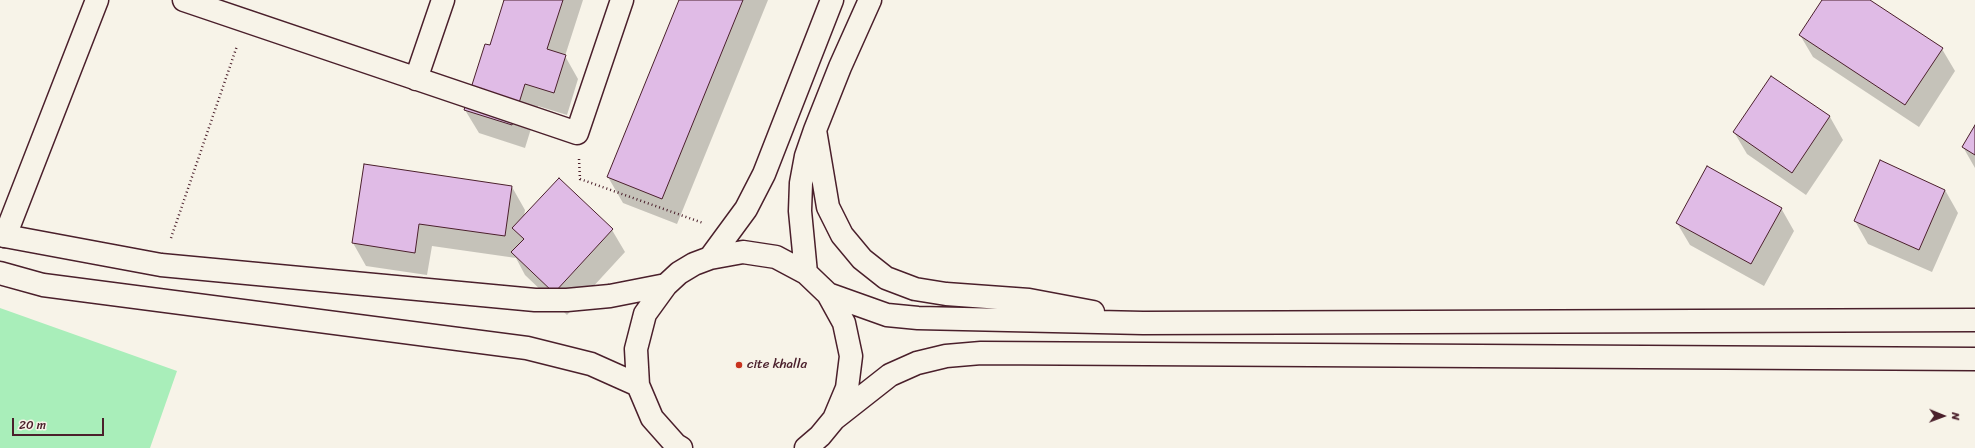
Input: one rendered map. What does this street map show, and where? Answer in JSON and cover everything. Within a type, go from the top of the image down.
[{"type":"main road","points":[[97,0],[2,235],[161,265],[535,300],[567,300],[610,296],[666,285]]},
{"type":"main road","points":[[184,0],[577,133],[622,0]]},
{"type":"main road","points":[[416,78],[443,0]]},
{"type":"main road","points":[[710,258],[730,233],[746,209],[764,174],[832,0]]},
{"type":"main road","points":[[806,272],[800,211],[801,183],[806,156],[815,130],[870,0]]},
{"type":"main road","points":[[815,130],[828,207],[842,235],[862,259],[886,278],[915,289],[946,294],[1036,301],[1143,323]]},
{"type":"main road","points":[[678,447],[652,418],[638,385],[636,349],[645,314],[666,285],[679,273],[694,264],[710,258],[743,252],[776,257],[806,272],[828,294],[844,323],[851,356],[847,388],[834,419]]},
{"type":"main road","points":[[0,273],[42,285],[527,348],[591,364],[638,385]]},
{"type":"main road","points":[[828,294],[887,314],[910,317],[1143,323],[1975,320]]},
{"type":"main road","points":[[806,448],[820,436],[834,419],[890,375],[917,364],[946,356],[981,353],[1975,359]]},
{"type":"path","points":[[161,265],[246,21]]},
{"type":"path","points":[[577,133],[580,179],[730,233]]},
{"type":"green space","points":[[0,308],[177,371],[150,448],[0,448]]},
{"type":"building","points":[[504,0],[563,0],[547,49],[566,55],[554,93],[525,84],[512,125],[464,110],[485,44],[490,45]]},
{"type":"building","points":[[679,0],[743,0],[662,199],[607,177]]},
{"type":"building","points":[[1822,0],[1870,0],[1943,48],[1905,105],[1799,35]]},
{"type":"building","points":[[1771,76],[1830,116],[1792,173],[1733,132]]},
{"type":"building","points":[[1975,125],[1975,155],[1962,147]]},
{"type":"building","points":[[1880,160],[1945,190],[1919,250],[1854,221]]},
{"type":"building","points":[[364,164],[512,186],[505,236],[419,224],[415,253],[352,243]]},
{"type":"building","points":[[1707,166],[1782,208],[1751,264],[1676,223]]},
{"type":"building","points":[[559,178],[613,229],[554,293],[511,252],[524,239],[512,228]]},
{"type":"place","name":"cite khalla","points":[[739,365]]}]
